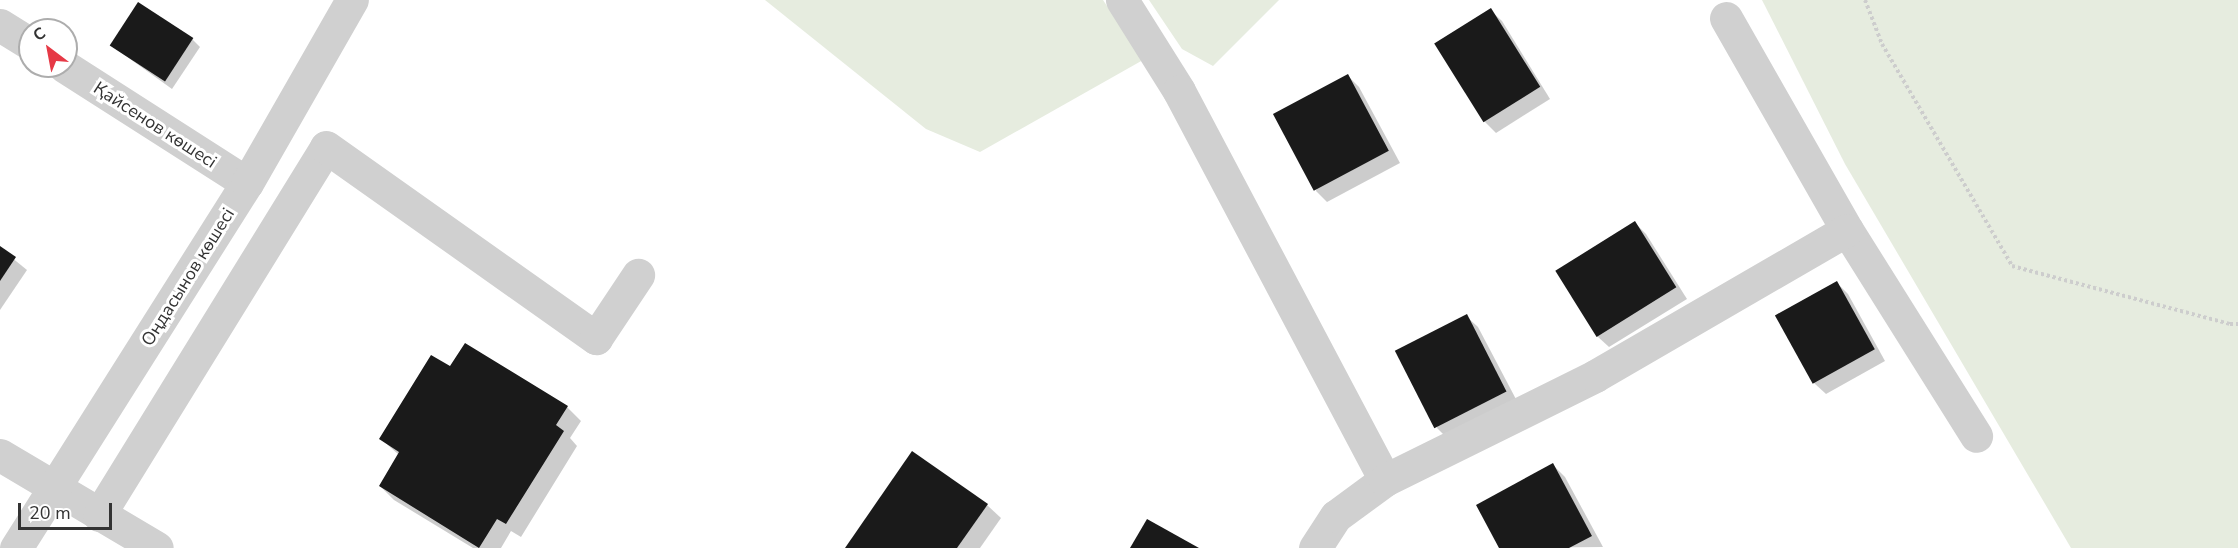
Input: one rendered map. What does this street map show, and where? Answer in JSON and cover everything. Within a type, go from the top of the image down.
[{"type":"street","name":"Оңдасынов көшесі","points":[[16,548],[247,183],[352,0]]},
{"type":"street","points":[[1122,0],[1179,91],[1385,480]]},
{"type":"street","points":[[1726,18],[1847,230],[1976,436]]},
{"type":"street","points":[[0,25],[18,36]]},
{"type":"street","name":"Қайсенов көшесі","points":[[78,75],[247,183]]},
{"type":"street","points":[[99,515],[327,147],[596,338],[638,275]]},
{"type":"street","points":[[1315,548],[1336,516],[1385,480],[1595,376],[1847,230]]},
{"type":"street","points":[[0,455],[156,548]]},
{"type":"path","points":[[1865,0],[1882,44],[2012,266],[2230,324],[2238,324]]},
{"type":"shaded area","points":[[765,0],[1103,0],[1143,60],[980,152],[926,129]]},
{"type":"shaded area","points":[[1149,0],[1279,0],[1213,66],[1182,49]]},
{"type":"shaded area","points":[[1762,0],[2238,0],[2238,548],[2071,548],[1845,164]]},
{"type":"building","points":[[138,2],[193,38],[165,82],[110,46]]},
{"type":"building","points":[[1491,8],[1540,87],[1483,122],[1434,44]]},
{"type":"building","points":[[1348,74],[1389,151],[1314,191],[1273,114]]},
{"type":"building","points":[[1635,221],[1676,287],[1597,337],[1555,271]]},
{"type":"building","points":[[0,246],[16,257],[0,281]]},
{"type":"building","points":[[1837,281],[1875,349],[1813,384],[1775,315]]},
{"type":"building","points":[[1467,314],[1506,392],[1434,428],[1395,351]]},
{"type":"building","points":[[465,343],[568,406],[556,425],[564,431],[506,524],[497,519],[479,548],[379,486],[399,452],[379,439],[431,355],[450,366]]},
{"type":"building","points":[[912,451],[988,504],[957,548],[845,548]]},
{"type":"building","points":[[1553,463],[1592,536],[1569,548],[1499,548],[1476,505]]},
{"type":"building","points":[[1147,519],[1199,548],[1130,548]]}]
